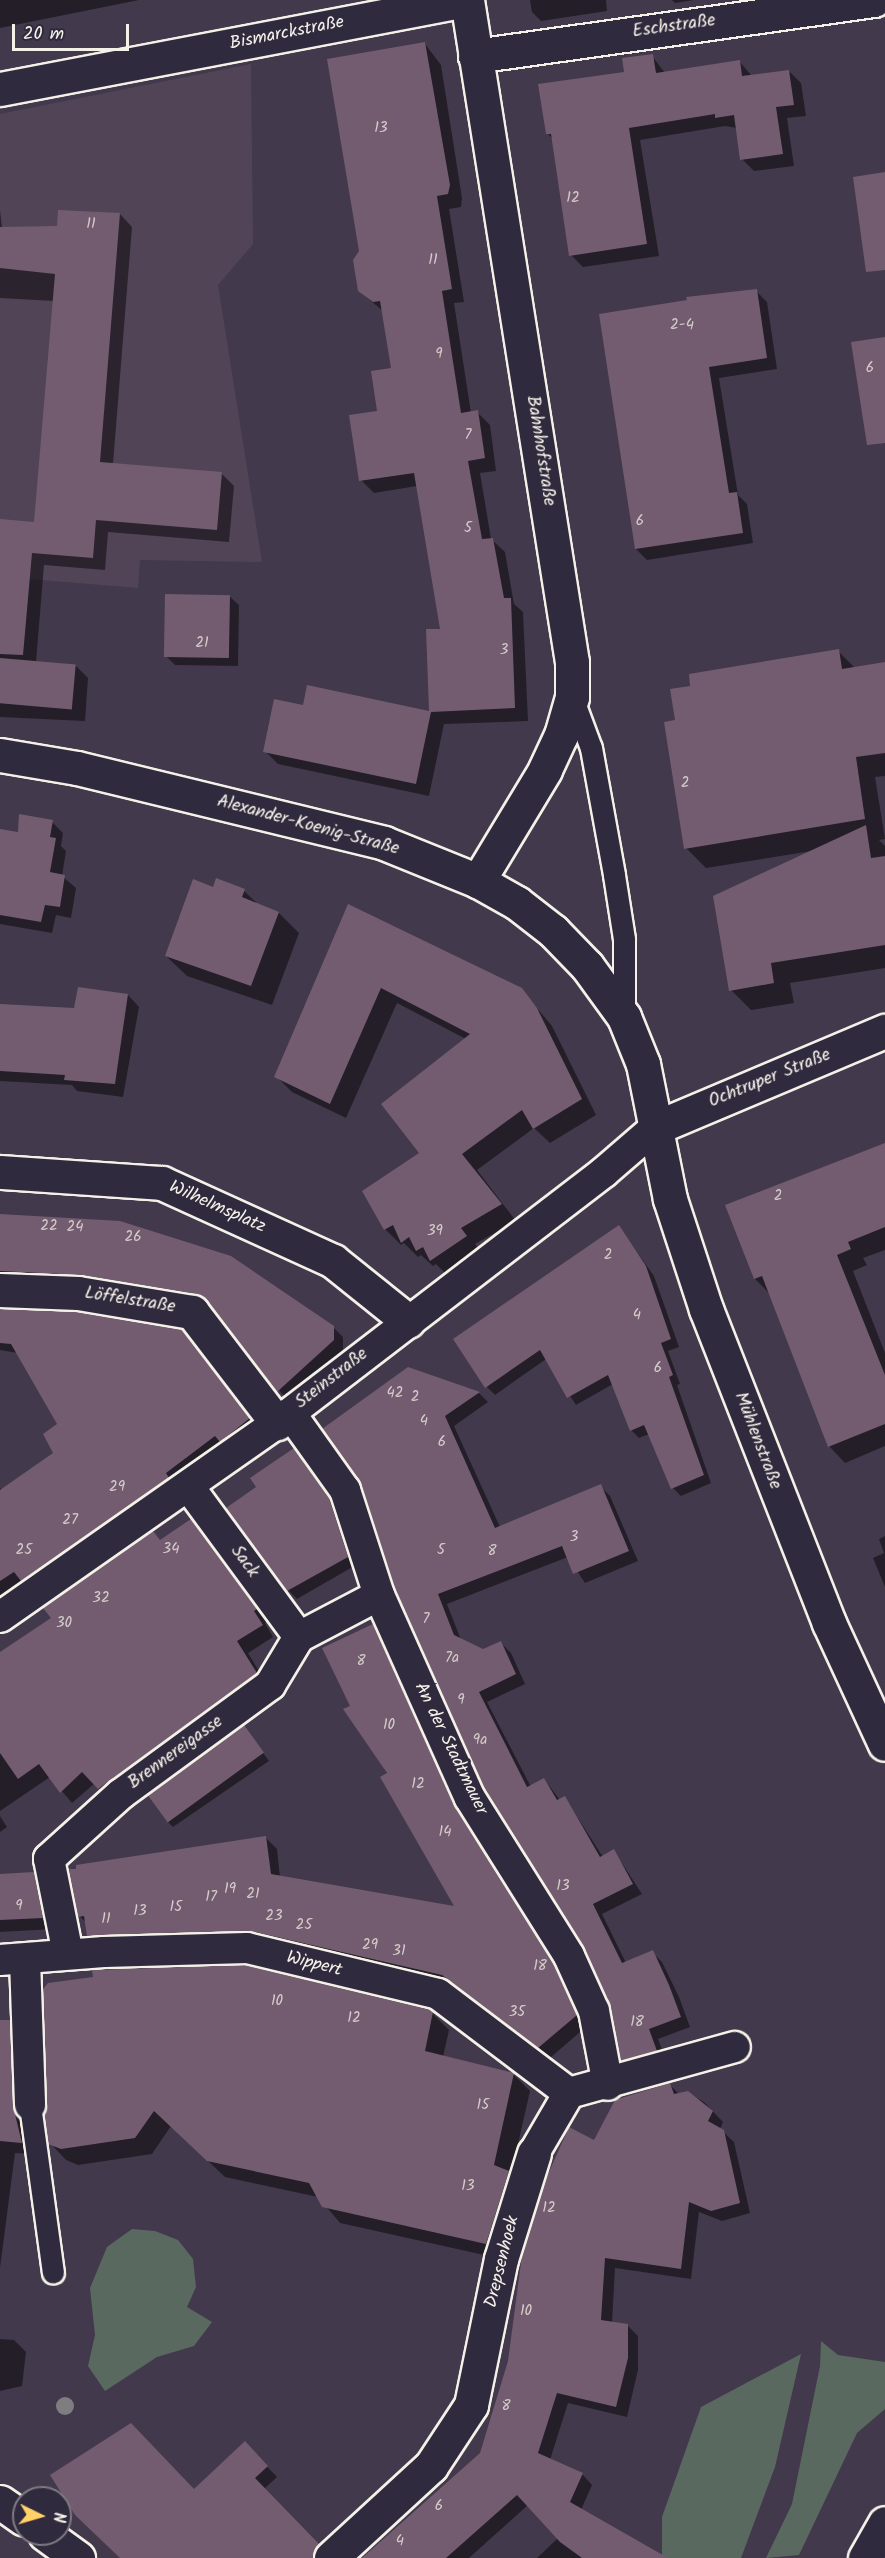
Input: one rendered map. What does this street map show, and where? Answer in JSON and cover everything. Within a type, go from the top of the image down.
[{"type":"street","name":"Bahnhofstraße","points":[[467,0],[572,662],[572,697],[545,770],[478,881]]},
{"type":"street","name":"Bismarckstraße","points":[[0,89],[467,0]]},
{"type":"street","name":"Eschstraße","points":[[475,56],[874,0]]},
{"type":"street","name":"Alexander-Koenig-Straße","points":[[0,755],[77,768],[384,843],[478,881],[517,903],[553,931],[587,966],[624,1017],[643,1064],[655,1128]]},
{"type":"street","name":"Ochtruper Straße","points":[[655,1128],[885,1031]]},
{"type":"street","name":"Steinstraße","points":[[0,1617],[189,1487],[283,1418],[604,1172],[655,1128]]},
{"type":"street","name":"Mühlenstraße","points":[[655,1128],[670,1199],[706,1309],[829,1623],[885,1744]]},
{"type":"street","name":"Wilhelmsplatz","points":[[0,1172],[162,1183],[333,1261],[408,1321]]},
{"type":"street","name":"Löffelstraße","points":[[0,1290],[78,1293],[192,1312],[283,1418]]},
{"type":"street","name":"An der Stadtmauer","points":[[283,1418],[345,1490],[379,1595],[470,1798],[574,1967],[594,2011],[608,2085]]},
{"type":"street","name":"Sack","points":[[189,1487],[299,1637]]},
{"type":"street","points":[[299,1637],[379,1595]]},
{"type":"street","name":"Brennereigasse","points":[[68,1954],[48,1858],[121,1794],[270,1685],[299,1637]]},
{"type":"street","name":"Wippert","points":[[30,2105],[13,1960],[68,1954],[247,1948],[438,1994],[569,2093]]},
{"type":"street","points":[[569,2093],[608,2085],[735,2047]]},
{"type":"street","name":"Drepsenhoek","points":[[331,2558],[431,2466],[471,2405],[501,2259],[534,2153],[569,2093]]},
{"type":"street","points":[[865,2558],[885,2523]]},
{"type":"street","points":[[62,2546],[78,2558]]},
{"type":"lane","points":[[572,697],[591,748],[614,875],[624,939],[624,1017]]},
{"type":"lane","points":[[30,2105],[53,2272]]},
{"type":"shaded area","points":[[251,64],[253,244],[218,285],[262,562],[140,560],[138,588],[29,579],[0,519],[0,114]]},
{"type":"green space","points":[[132,2229],[155,2231],[178,2240],[193,2259],[196,2287],[187,2307],[212,2322],[194,2346],[157,2357],[105,2391],[88,2366],[95,2335],[90,2288],[107,2247]]},
{"type":"green space","points":[[821,2341],[838,2355],[885,2362],[885,2409],[857,2433],[799,2555],[766,2558],[792,2504],[820,2366]]},
{"type":"green space","points":[[801,2354],[775,2467],[741,2558],[662,2558],[662,2517],[701,2407]]},
{"type":"building","points":[[425,42],[450,185],[448,194],[437,196],[452,289],[442,291],[461,413],[478,410],[485,458],[468,461],[482,539],[493,538],[504,598],[511,598],[515,708],[431,712],[416,784],[263,752],[274,699],[303,705],[307,685],[429,711],[426,629],[440,629],[414,473],[359,481],[349,415],[377,411],[371,371],[391,368],[380,301],[373,302],[358,291],[353,260],[359,251],[327,59]]},
{"type":"building","points":[[653,54],[656,73],[740,60],[742,76],[789,70],[794,105],[776,107],[783,154],[740,160],[734,115],[715,118],[715,114],[629,128],[647,244],[569,256],[551,134],[546,134],[538,84],[624,72],[622,58]]},
{"type":"building","points":[[885,172],[885,270],[866,272],[853,177]]},
{"type":"building","points":[[58,210],[120,213],[100,462],[222,472],[217,530],[96,520],[93,558],[32,553],[23,655],[0,654],[0,519],[34,522],[55,274],[0,268],[0,227],[57,226]]},
{"type":"building","points":[[757,289],[767,358],[709,367],[729,493],[737,492],[743,533],[635,549],[599,314],[687,300],[686,297]]},
{"type":"building","points":[[885,337],[885,443],[867,445],[851,342]]},
{"type":"building","points":[[165,594],[230,595],[229,658],[164,657]]},
{"type":"building","points":[[839,649],[842,669],[885,662],[885,753],[856,757],[865,819],[684,849],[664,722],[675,720],[670,689],[690,686],[689,674]]},
{"type":"building","points":[[0,658],[76,665],[72,709],[0,703]]},
{"type":"building","points":[[19,814],[53,820],[50,837],[56,838],[50,872],[65,875],[60,907],[45,905],[41,922],[0,915],[0,829],[18,832]]},
{"type":"building","points":[[866,825],[871,858],[885,856],[885,945],[771,963],[774,983],[729,991],[713,896]]},
{"type":"building","points":[[216,878],[245,889],[242,897],[279,912],[251,986],[165,956],[193,879],[213,887]]},
{"type":"building","points":[[348,904],[522,988],[537,1008],[582,1099],[533,1129],[522,1110],[462,1154],[502,1204],[461,1228],[467,1236],[430,1261],[423,1247],[416,1251],[409,1237],[401,1243],[393,1225],[384,1230],[362,1191],[419,1153],[381,1104],[470,1034],[381,988],[330,1104],[274,1077]]},
{"type":"building","points":[[78,987],[128,994],[115,1084],[64,1080],[65,1075],[0,1071],[0,1004],[74,1008]]},
{"type":"building","points":[[885,1143],[885,1227],[848,1242],[851,1249],[837,1255],[885,1375],[885,1424],[828,1447],[762,1276],[754,1279],[725,1205]]},
{"type":"building","points":[[0,1214],[120,1221],[231,1256],[334,1326],[334,1340],[277,1392],[207,1301],[196,1294],[81,1275],[0,1271]]},
{"type":"building","points":[[619,1225],[646,1266],[671,1339],[661,1343],[673,1375],[669,1377],[704,1475],[671,1489],[644,1425],[630,1431],[608,1375],[567,1398],[540,1350],[485,1388],[453,1339]]},
{"type":"building","points":[[0,1309],[76,1312],[182,1329],[250,1418],[220,1442],[215,1436],[166,1473],[169,1478],[21,1581],[14,1572],[0,1581],[0,1490],[53,1453],[43,1434],[57,1424],[11,1344],[0,1343]]},
{"type":"building","points":[[408,1367],[480,1392],[445,1416],[495,1528],[601,1484],[629,1551],[573,1574],[562,1546],[438,1594],[454,1635],[483,1649],[501,1641],[516,1674],[479,1692],[527,1787],[544,1778],[557,1800],[565,1796],[600,1857],[614,1849],[633,1884],[593,1904],[622,1963],[653,1950],[669,1985],[681,2017],[649,2029],[657,2051],[621,2061],[610,2004],[585,1949],[485,1790],[395,1589],[361,1484],[322,1429]]},
{"type":"building","points":[[294,1448],[329,1498],[348,1557],[287,1591],[226,1508],[256,1487],[250,1478]]},
{"type":"building","points":[[191,1519],[257,1609],[254,1611],[263,1625],[237,1641],[257,1673],[98,1789],[82,1772],[60,1793],[39,1764],[18,1779],[0,1753],[0,1652],[51,1618],[43,1608],[153,1531],[160,1540]]},
{"type":"building","points":[[373,1624],[454,1805],[554,1964],[577,2015],[538,2048],[442,1975],[251,1931],[87,1936],[84,1916],[78,1917],[69,1869],[76,1869],[76,1865],[266,1836],[271,1874],[454,1906],[380,1777],[387,1773],[343,1709],[350,1706],[322,1648]]},
{"type":"building","points":[[244,1725],[264,1753],[168,1822],[148,1795]]},
{"type":"building","points":[[34,1872],[43,1918],[0,1920],[0,1874]]},
{"type":"building","points":[[245,1965],[430,2010],[433,2012],[425,2051],[514,2073],[494,2165],[509,2171],[486,2244],[322,2207],[309,2183],[207,2161],[154,2111],[135,2138],[61,2149],[48,2144],[44,2114],[47,2104],[43,1989],[48,1983],[93,1977],[92,1970]]},
{"type":"building","points":[[0,2020],[10,2020],[13,2106],[22,2143],[0,2141]]},
{"type":"building","points":[[670,2083],[674,2094],[688,2091],[713,2111],[708,2121],[724,2130],[740,2203],[711,2211],[689,2202],[681,2269],[605,2258],[601,2320],[628,2324],[628,2358],[616,2407],[557,2393],[538,2453],[583,2473],[570,2502],[668,2558],[582,2558],[560,2542],[517,2495],[446,2558],[362,2558],[480,2453],[508,2361],[522,2255],[544,2183],[569,2127],[594,2140],[615,2100]]},
{"type":"building","points":[[131,2423],[194,2489],[245,2441],[268,2466],[255,2478],[319,2544],[313,2558],[120,2558],[75,2515],[72,2510],[72,2486],[57,2486],[50,2475]]}]
